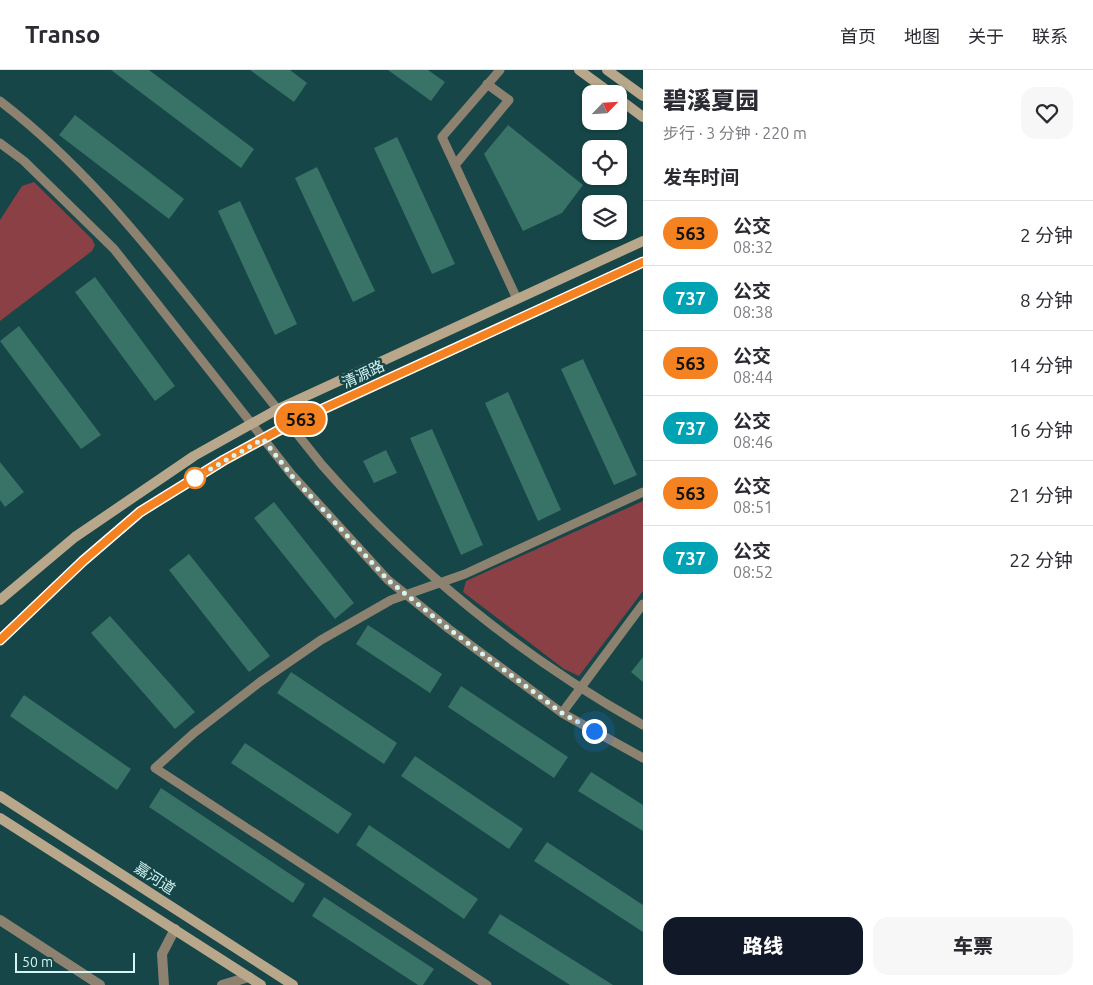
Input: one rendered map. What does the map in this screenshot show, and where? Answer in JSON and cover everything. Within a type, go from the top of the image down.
[{"type":"street","points":[[579,70],[600,85]]},
{"type":"street","points":[[608,70],[643,96]]},
{"type":"street","points":[[628,105],[643,116]]},
{"type":"street","name":"清源路","points":[[0,600],[42,563],[109,512],[174,468],[251,424],[278,409],[643,241]]},
{"type":"street","name":"清源路","points":[[0,640],[83,561],[140,512],[193,479],[290,424],[643,262]]},
{"type":"street","name":"嘉河道","points":[[0,796],[293,985]]},
{"type":"street","points":[[0,818],[261,985]]},
{"type":"street","points":[[0,920],[100,985]]},
{"type":"street","points":[[164,985],[162,954],[175,930]]},
{"type":"street","points":[[222,985],[249,978]]},
{"type":"lane","points":[[500,70],[442,137],[518,298]]},
{"type":"lane","points":[[455,165],[509,100],[487,84]]},
{"type":"lane","points":[[0,100],[47,138],[82,171],[139,236],[349,496],[438,583],[532,657],[643,725]]},
{"type":"lane","points":[[0,143],[24,160],[114,249],[292,476],[388,580],[562,713],[643,758]]},
{"type":"lane","points":[[488,985],[155,768],[194,733],[260,682],[320,640],[391,600],[465,574],[643,492]]},
{"type":"lane","points":[[562,713],[643,604]]},
{"type":"shaded area","points":[[34,182],[92,239],[95,245],[92,251],[0,321],[0,220],[22,186]]},
{"type":"shaded area","points":[[643,501],[643,591],[579,676],[564,669],[463,592],[466,581]]},
{"type":"building","points":[[111,70],[149,70],[254,149],[241,168]]},
{"type":"building","points":[[250,70],[290,70],[307,83],[294,102]]},
{"type":"building","points":[[388,70],[428,70],[445,82],[431,101]]},
{"type":"building","points":[[75,115],[184,199],[169,219],[59,135]]},
{"type":"building","points":[[508,125],[583,185],[562,213],[523,231],[484,154]]},
{"type":"building","points":[[397,137],[455,264],[432,274],[374,148]]},
{"type":"building","points":[[317,167],[375,291],[353,302],[295,178]]},
{"type":"building","points":[[240,201],[297,324],[275,335],[218,211]]},
{"type":"building","points":[[95,277],[175,386],[155,401],[75,292]]},
{"type":"building","points":[[19,326],[101,435],[81,449],[0,341]]},
{"type":"building","points":[[583,359],[637,475],[614,485],[561,369]]},
{"type":"building","points":[[508,392],[561,510],[538,521],[485,403]]},
{"type":"building","points":[[432,429],[483,545],[461,555],[410,438]]},
{"type":"building","points":[[386,450],[397,473],[374,483],[363,461]]},
{"type":"building","points":[[0,462],[24,492],[5,507],[0,500]]},
{"type":"building","points":[[274,502],[354,603],[335,619],[254,518]]},
{"type":"building","points":[[189,554],[270,656],[249,672],[169,570]]},
{"type":"building","points":[[110,616],[195,712],[175,729],[91,633]]},
{"type":"building","points":[[368,625],[442,674],[430,693],[356,644]]},
{"type":"building","points":[[643,657],[643,682],[631,672]]},
{"type":"building","points":[[291,672],[397,743],[384,764],[277,693]]},
{"type":"building","points":[[461,686],[568,757],[554,778],[448,707]]},
{"type":"building","points":[[24,695],[131,769],[117,790],[10,716]]},
{"type":"building","points":[[245,743],[352,814],[338,834],[231,763]]},
{"type":"building","points":[[415,756],[523,829],[509,849],[401,776]]},
{"type":"building","points":[[591,772],[643,805],[643,831],[578,791]]},
{"type":"building","points":[[161,788],[305,884],[293,903],[149,807]]},
{"type":"building","points":[[369,825],[478,899],[464,919],[356,845]]},
{"type":"building","points":[[547,842],[643,905],[643,932],[534,861]]},
{"type":"building","points":[[324,897],[434,969],[423,985],[418,985],[312,916]]},
{"type":"building","points":[[500,914],[613,985],[570,985],[488,933]]},
{"type":"bus line","name":"563","points":[[0,640],[83,561],[140,512],[224,460],[290,424],[643,262]]},
{"type":"route","points":[[195,478],[263,439],[292,476],[388,580],[449,629],[562,713],[594,731]]}]
